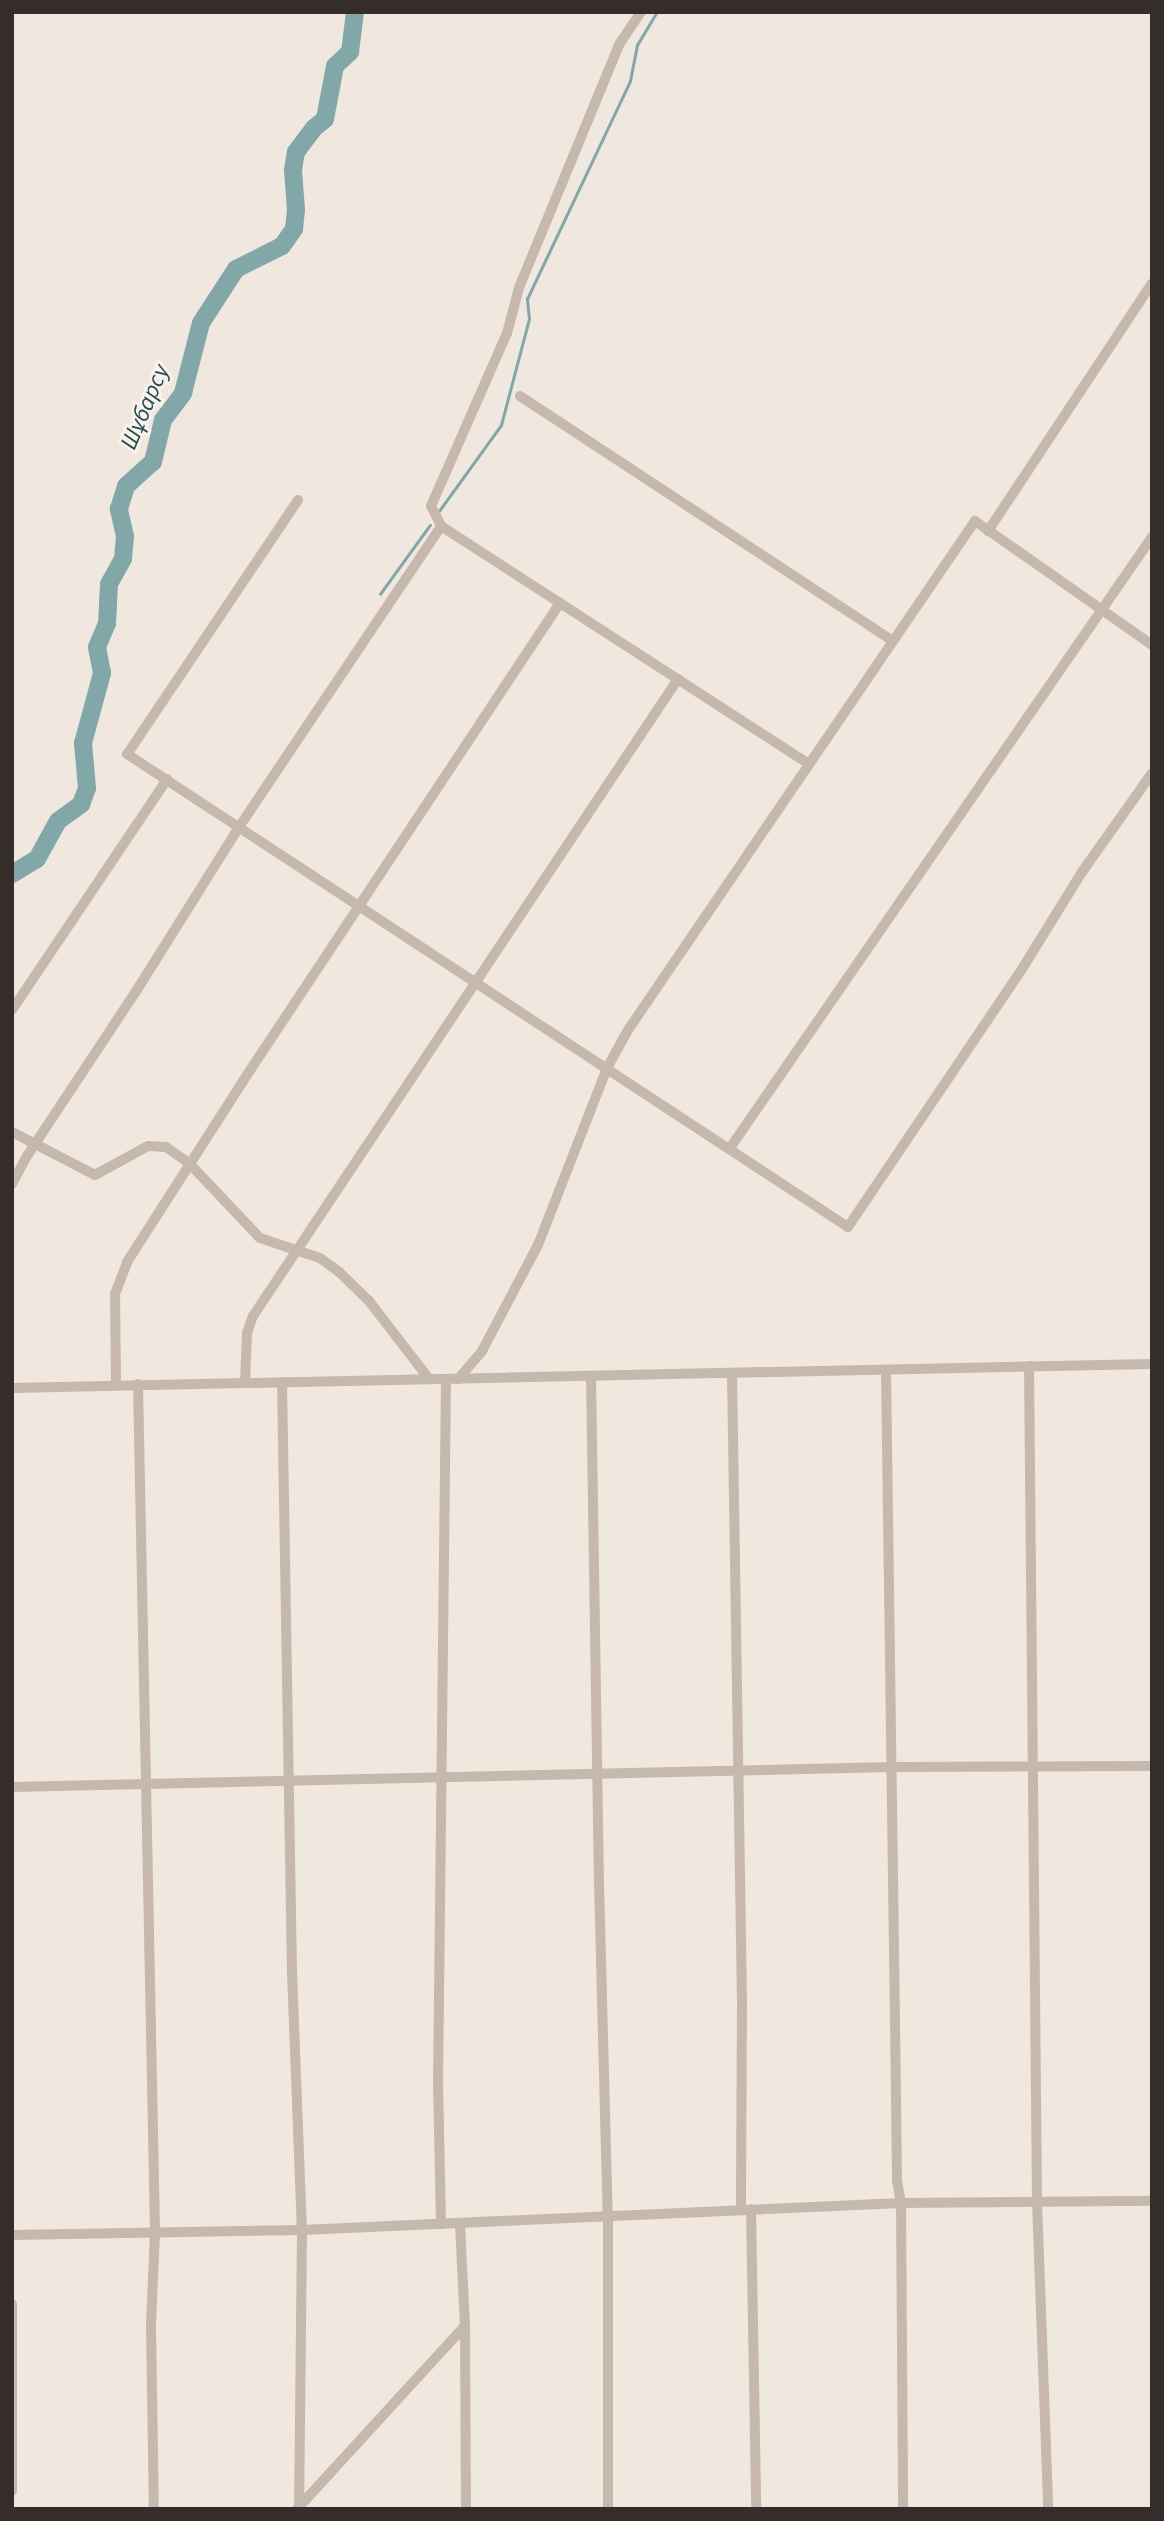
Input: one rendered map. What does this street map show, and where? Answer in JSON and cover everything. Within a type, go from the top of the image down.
[{"type":"street","points":[[641,12],[618,45],[519,288],[507,333],[431,506],[441,526],[809,764]]},
{"type":"street","points":[[988,531],[1152,283]]},
{"type":"street","points":[[520,396],[893,641]]},
{"type":"street","points":[[298,500],[127,754],[848,1227],[1022,969],[1082,872],[1152,773]]},
{"type":"street","points":[[458,1379],[482,1351],[538,1245],[607,1068],[628,1030],[975,521],[1152,645]]},
{"type":"street","points":[[12,1184],[34,1144],[135,993],[239,827],[441,526]]},
{"type":"street","points":[[730,1148],[1152,537]]},
{"type":"street","points":[[116,1384],[117,1280],[189,1163],[560,603]]},
{"type":"street","points":[[245,1383],[247,1333],[253,1316],[678,679]]},
{"type":"street","points":[[12,1010],[167,779]]},
{"type":"street","points":[[12,1132],[95,1175],[148,1146],[166,1147],[189,1163],[260,1238],[320,1258],[369,1301],[429,1379]]},
{"type":"street","points":[[12,1388],[1152,1364]]},
{"type":"street","points":[[1028,1367],[1037,2202],[1048,2509]]},
{"type":"street","points":[[886,1370],[897,2181],[901,2203],[902,2509]]},
{"type":"street","points":[[732,1373],[746,2209],[756,2509]]},
{"type":"street","points":[[591,1376],[608,2218],[608,2509]]},
{"type":"street","points":[[441,2224],[438,2084],[446,1379]]},
{"type":"street","points":[[282,1382],[296,2123],[302,2230],[299,2508]]},
{"type":"street","points":[[138,1384],[155,2233],[151,2326],[154,2509]]},
{"type":"street","points":[[12,1787],[597,1776],[892,1767],[1152,1766]]},
{"type":"street","points":[[12,2235],[302,2230],[901,2203],[1152,2201]]},
{"type":"street","points":[[460,2224],[465,2326],[466,2509]]},
{"type":"street","points":[[12,2304],[12,2491]]},
{"type":"street","points":[[299,2508],[465,2326]]},
{"type":"waterway","name":"Шұбарсу","points":[[12,874],[37,859],[58,821],[81,804],[87,788],[83,743],[102,673],[97,647],[107,623],[109,584],[123,559],[125,536],[119,509],[126,486],[153,462],[163,420],[183,393],[201,323],[236,269],[282,246],[294,229],[296,210],[293,170],[296,152],[314,128],[325,119],[335,66],[350,52],[355,12]]},
{"type":"waterway","points":[[439,511],[501,425],[529,319],[527,299],[630,81],[637,45],[657,12]]},
{"type":"waterway","points":[[380,594],[430,525]]}]
